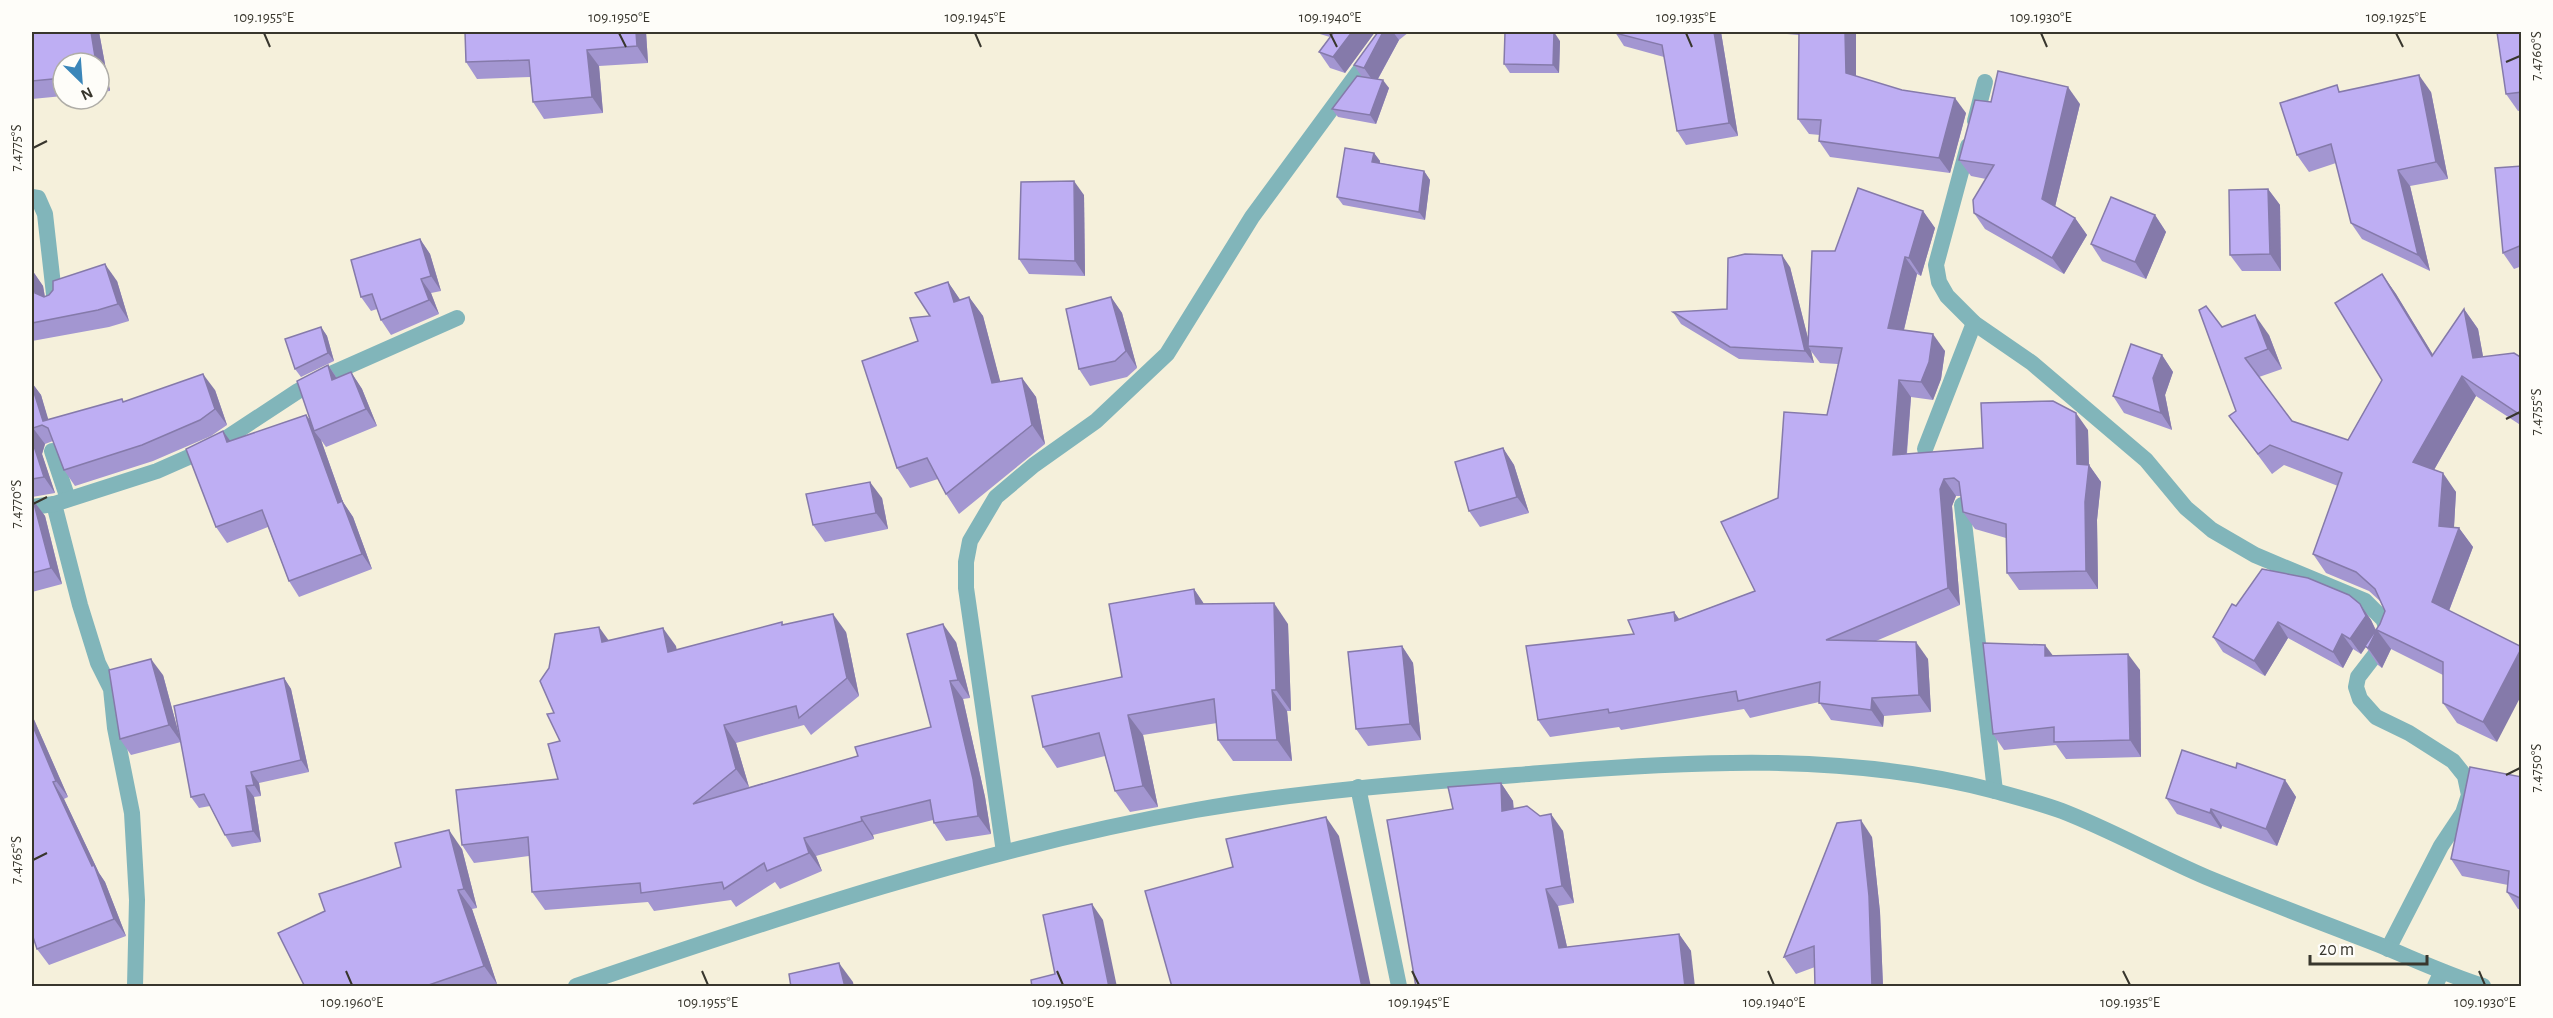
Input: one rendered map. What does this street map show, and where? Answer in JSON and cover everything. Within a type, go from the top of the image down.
[{"type":"street","points":[[1004,852],[966,588],[966,562],[970,541],[996,497],[1034,465],[1096,421],[1167,354],[1252,217],[1388,32]]},
{"type":"street","points":[[1985,82],[1936,265],[1939,282],[1947,296],[1974,323],[2032,363],[2146,460],[2186,508],[2212,530],[2255,555],[2365,601],[2383,619],[2388,630],[2385,642],[2358,677],[2356,687],[2360,699],[2376,717],[2409,733],[2453,760],[2465,776],[2469,795],[2463,813],[2441,846],[2388,949]]},
{"type":"street","points":[[32,197],[38,198],[45,214],[54,303]]},
{"type":"street","points":[[32,507],[61,502],[157,471],[216,445],[298,391],[326,376],[457,318]]},
{"type":"street","points":[[1925,449],[1974,323]]},
{"type":"street","points":[[52,451],[80,605],[98,663],[111,689],[115,728],[132,813],[137,900],[135,987]]},
{"type":"street","points":[[1962,505],[1995,791]]},
{"type":"street","points":[[576,987],[865,891],[1004,852],[1192,811],[1358,787],[1613,767],[1724,763],[1820,763],[1911,772],[1995,791],[2059,810],[2204,876],[2388,949],[2438,980],[2483,987]]},
{"type":"street","points":[[1358,787],[1399,987]]},
{"type":"building","points":[[32,32],[91,32],[94,51],[51,51],[51,79],[32,81]]},
{"type":"building","points":[[465,32],[636,32],[637,46],[587,50],[592,97],[533,102],[529,60],[466,62]]},
{"type":"building","points":[[1334,32],[1352,32],[1333,57],[1319,52]]},
{"type":"building","points":[[1378,32],[1383,32],[1364,68],[1354,65]]},
{"type":"building","points":[[1505,32],[1554,32],[1553,65],[1504,64]]},
{"type":"building","points":[[1615,32],[1714,32],[1729,123],[1677,131],[1662,45]]},
{"type":"building","points":[[1799,32],[1845,32],[1846,73],[1902,90],[1955,98],[1939,158],[1819,141],[1821,120],[1798,119]]},
{"type":"building","points":[[2497,32],[2522,32],[2522,92],[2506,94]]},
{"type":"building","points":[[1998,71],[2068,87],[2042,199],[2075,218],[2052,258],[1974,213],[1973,200],[1994,165],[1959,160],[1975,100],[1991,102]]},
{"type":"building","points":[[2419,75],[2436,162],[2398,170],[2418,255],[2351,223],[2331,144],[2297,155],[2280,103],[2337,85],[2339,92]]},
{"type":"building","points":[[1357,76],[1383,80],[1370,115],[1332,109]]},
{"type":"building","points":[[1345,148],[1374,153],[1372,162],[1424,171],[1419,212],[1337,197]]},
{"type":"building","points":[[2522,166],[2522,245],[2503,253],[2495,168]]},
{"type":"building","points":[[1074,181],[1075,261],[1019,259],[1021,182]]},
{"type":"building","points":[[1858,188],[1923,211],[1909,258],[1905,257],[1888,328],[1933,334],[1929,362],[1921,382],[1899,380],[1893,455],[1983,448],[1981,403],[2053,401],[2076,413],[2077,464],[2089,465],[2085,502],[2086,571],[2007,573],[2006,524],[1963,512],[1959,482],[1954,478],[1944,479],[1940,489],[1948,588],[1826,640],[1916,642],[1919,695],[1872,698],[1871,710],[1819,703],[1820,682],[1738,701],[1736,691],[1609,713],[1608,709],[1538,720],[1526,646],[1634,634],[1628,620],[1674,612],[1675,621],[1755,591],[1721,522],[1778,498],[1784,412],[1827,415],[1842,348],[1808,346],[1812,251],[1835,251]]},
{"type":"building","points":[[2268,189],[2270,254],[2230,255],[2229,190]]},
{"type":"building","points":[[2111,197],[2155,215],[2135,262],[2091,244]]},
{"type":"building","points":[[420,239],[431,276],[421,279],[429,300],[381,320],[372,294],[361,297],[351,260]]},
{"type":"building","points":[[1745,254],[1782,255],[1805,351],[1730,347],[1673,312],[1727,309],[1728,258]]},
{"type":"building","points":[[105,264],[118,304],[32,323],[32,272],[35,293],[44,297],[53,290],[53,281]]},
{"type":"building","points":[[2382,274],[2432,356],[2464,309],[2473,358],[2514,353],[2522,358],[2522,416],[2462,376],[2413,462],[2443,473],[2439,526],[2459,528],[2432,602],[2522,647],[2483,722],[2443,703],[2443,662],[2377,630],[2368,648],[2365,646],[2380,624],[2385,611],[2375,589],[2356,572],[2313,554],[2342,473],[2270,445],[2258,454],[2229,416],[2236,411],[2199,310],[2206,306],[2222,327],[2255,315],[2268,349],[2245,358],[2292,421],[2348,440],[2382,380],[2335,303]]},
{"type":"building","points":[[948,282],[954,302],[969,297],[992,383],[1022,378],[1032,425],[946,494],[927,458],[897,468],[862,361],[918,341],[910,318],[930,316],[915,293]]},
{"type":"building","points":[[1111,297],[1126,351],[1115,361],[1079,369],[1066,309]]},
{"type":"building","points":[[321,327],[328,353],[295,369],[285,339]]},
{"type":"building","points":[[2131,344],[2162,355],[2153,378],[2161,413],[2113,396]]},
{"type":"building","points":[[328,365],[332,380],[351,372],[366,409],[314,431],[297,381]]},
{"type":"building","points":[[203,374],[215,409],[200,420],[142,445],[64,470],[48,428],[42,425],[33,428],[32,434],[32,386],[43,421],[122,399],[123,402]]},
{"type":"building","points":[[306,415],[338,503],[342,501],[362,554],[289,581],[262,510],[216,527],[186,449],[223,431],[227,442]]},
{"type":"building","points":[[32,440],[44,477],[32,479]]},
{"type":"building","points":[[1503,448],[1517,497],[1469,511],[1455,462]]},
{"type":"building","points":[[870,482],[876,513],[813,525],[806,494]]},
{"type":"building","points":[[32,500],[51,568],[32,573]]},
{"type":"building","points":[[2262,569],[2308,578],[2349,595],[2360,604],[2366,616],[2350,639],[2342,634],[2333,652],[2278,622],[2254,661],[2213,637],[2232,604],[2236,606]]},
{"type":"building","points":[[1194,589],[1196,604],[1274,603],[1276,690],[1272,690],[1277,740],[1218,740],[1214,699],[1128,715],[1143,786],[1115,791],[1099,733],[1043,747],[1032,696],[1122,677],[1109,604]]},
{"type":"building","points":[[833,614],[847,678],[799,718],[796,706],[724,725],[736,769],[693,804],[858,756],[855,747],[931,727],[907,634],[943,624],[958,680],[950,681],[973,779],[978,816],[934,823],[930,800],[861,817],[862,821],[804,838],[809,853],[767,871],[764,863],[724,889],[722,882],[641,893],[640,883],[532,892],[528,837],[462,845],[456,790],[558,779],[548,744],[560,741],[547,714],[554,713],[540,681],[549,668],[555,634],[599,627],[602,642],[663,628],[668,652],[782,622],[782,625]]},
{"type":"building","points":[[1983,643],[2045,645],[2045,656],[2128,654],[2130,740],[2054,742],[2054,727],[1993,734]]},
{"type":"building","points":[[1402,646],[1410,724],[1356,729],[1348,652]]},
{"type":"building","points":[[151,659],[169,725],[120,739],[109,670]]},
{"type":"building","points":[[284,678],[301,760],[251,772],[254,785],[246,786],[253,831],[225,835],[204,794],[191,797],[174,706]]},
{"type":"building","points":[[32,724],[56,781],[53,782],[92,866],[94,865],[114,919],[37,949],[32,934]]},
{"type":"building","points":[[2182,750],[2236,768],[2237,763],[2285,780],[2266,829],[2211,809],[2210,813],[2166,798]]},
{"type":"building","points":[[2470,767],[2522,777],[2522,899],[2507,892],[2509,871],[2451,859]]},
{"type":"building","points":[[1501,783],[1502,811],[1527,806],[1540,816],[1551,814],[1562,886],[1546,889],[1559,948],[1679,934],[1685,987],[1416,987],[1387,820],[1453,809],[1448,787]]},
{"type":"building","points":[[1326,817],[1362,987],[1172,987],[1145,891],[1233,867],[1226,839]]},
{"type":"building","points":[[1861,820],[1869,896],[1872,987],[1815,987],[1814,946],[1784,957],[1837,823]]},
{"type":"building","points":[[449,830],[464,889],[458,890],[484,966],[423,987],[305,987],[278,933],[325,911],[319,894],[401,867],[395,843]]},
{"type":"building","points":[[1092,904],[1109,987],[1032,987],[1031,980],[1055,974],[1043,915]]},
{"type":"building","points":[[839,963],[845,987],[791,987],[789,974]]}]
